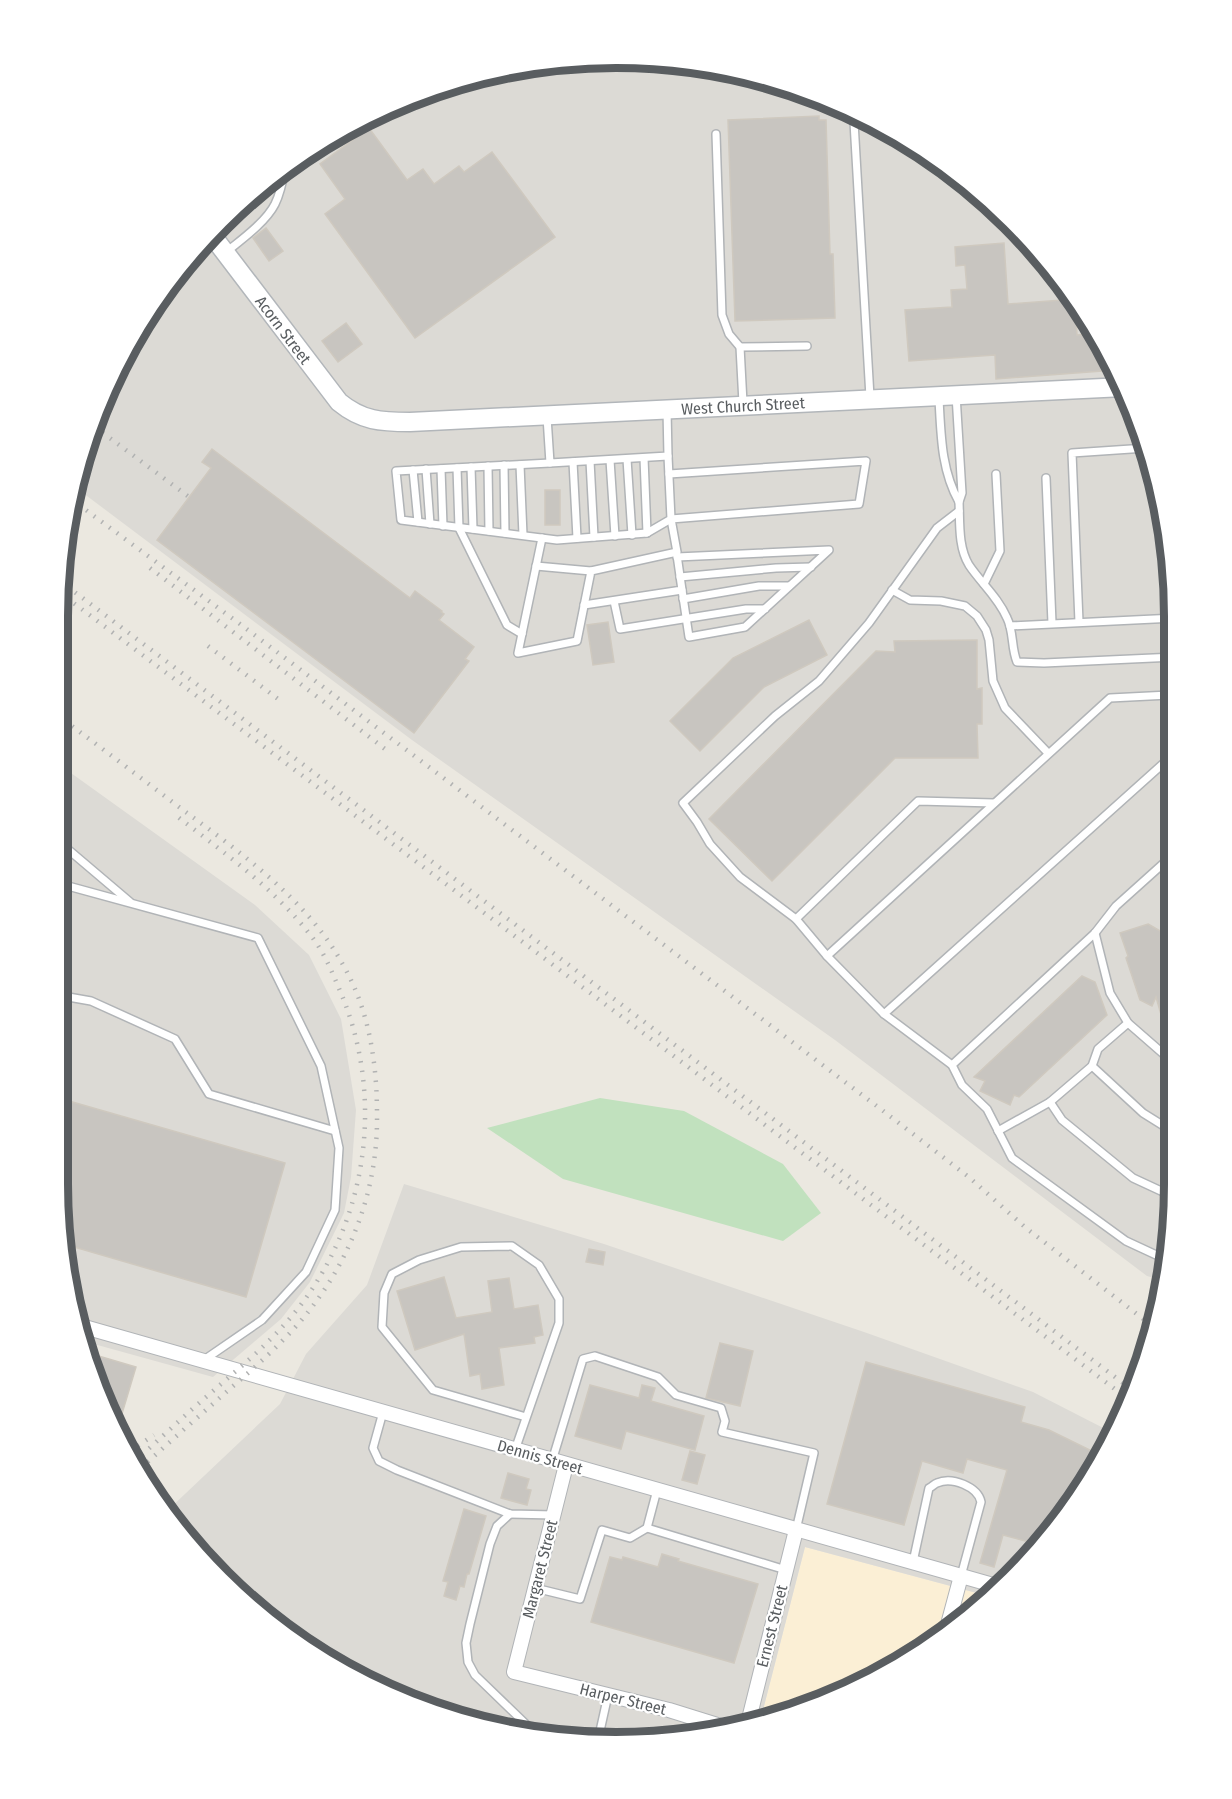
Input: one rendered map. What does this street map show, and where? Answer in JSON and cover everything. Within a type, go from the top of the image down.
[{"type":"street","name":"Acorn Street","points":[[216,241],[328,390],[350,411],[362,417]]},
{"type":"street","name":"West Church Street","points":[[362,417],[375,421],[392,422],[1115,387]]},
{"type":"street","name":"Dennis Street","points":[[87,1328],[990,1584]]},
{"type":"street","name":"Margaret Street","points":[[514,1672],[566,1465]]},
{"type":"street","name":"Ernest Street","points":[[750,1715],[796,1530]]},
{"type":"street","points":[[950,1618],[961,1575]]},
{"type":"street","name":"Harper Street","points":[[514,1672],[669,1710],[711,1723]]},
{"type":"lane","points":[[854,122],[870,399]]},
{"type":"lane","points":[[716,134],[722,315],[729,334],[740,347],[743,406]]},
{"type":"lane","points":[[225,253],[256,227],[274,206],[283,180]]},
{"type":"lane","points":[[740,347],[807,346]]},
{"type":"lane","points":[[947,396],[943,460],[952,490],[959,502]]},
{"type":"lane","points":[[947,396],[962,493],[959,502],[961,546],[969,564],[996,598],[1007,618],[1013,639],[1012,652],[1017,662],[1053,663],[1164,658]]},
{"type":"lane","points":[[536,566],[591,571],[677,554],[829,550],[745,627],[689,637],[677,554],[671,519],[667,410]]},
{"type":"lane","points":[[547,415],[550,463]]},
{"type":"lane","points":[[1079,622],[1072,453],[1138,449]]},
{"type":"lane","points":[[668,456],[396,471],[401,520],[558,540],[647,533],[671,519],[859,504],[866,461],[669,474]]},
{"type":"lane","points":[[644,458],[647,533]]},
{"type":"lane","points":[[627,459],[632,535]]},
{"type":"lane","points":[[610,460],[615,536]]},
{"type":"lane","points":[[590,461],[594,537]]},
{"type":"lane","points":[[573,462],[576,538]]},
{"type":"lane","points":[[504,465],[506,533]]},
{"type":"lane","points":[[520,465],[523,535]]},
{"type":"lane","points":[[488,466],[489,531]]},
{"type":"lane","points":[[471,467],[473,529]]},
{"type":"lane","points":[[457,468],[459,528],[507,626],[522,634]]},
{"type":"lane","points":[[426,469],[430,524]]},
{"type":"lane","points":[[441,469],[443,526]]},
{"type":"lane","points":[[413,470],[418,522]]},
{"type":"lane","points":[[984,584],[1000,551],[996,474]]},
{"type":"lane","points":[[1046,478],[1052,623]]},
{"type":"lane","points":[[959,511],[937,528],[869,623],[819,681],[775,716],[684,803],[710,844],[740,877],[796,919],[827,956],[884,1014],[952,1065],[962,1085],[987,1109],[1012,1158],[1126,1241],[1160,1257]]},
{"type":"lane","points":[[542,538],[518,652],[577,641],[591,571]]},
{"type":"lane","points":[[680,577],[811,567]]},
{"type":"lane","points":[[683,599],[759,586],[789,586]]},
{"type":"lane","points":[[584,605],[682,590]]},
{"type":"lane","points":[[892,590],[910,600],[941,601],[965,606],[978,616],[989,640],[993,681],[1005,708],[1048,753]]},
{"type":"lane","points":[[614,600],[620,629],[746,609],[765,609]]},
{"type":"lane","points":[[1010,626],[1164,618]]},
{"type":"lane","points":[[827,956],[1110,698],[1164,695]]},
{"type":"lane","points":[[884,1014],[1164,763]]},
{"type":"lane","points":[[796,919],[918,801],[994,803]]},
{"type":"lane","points":[[68,849],[132,903]]},
{"type":"lane","points":[[952,1065],[1095,933],[1116,906],[1164,863]]},
{"type":"lane","points":[[68,886],[258,938],[321,1066],[339,1148],[335,1210],[306,1272],[262,1320],[204,1360]]},
{"type":"lane","points":[[1095,933],[1110,993],[1128,1023],[1164,1054]]},
{"type":"lane","points":[[68,997],[91,1001],[175,1039],[208,1094],[335,1131]]},
{"type":"lane","points":[[998,1131],[1050,1102],[1092,1066],[1098,1049],[1128,1023]]},
{"type":"lane","points":[[1092,1066],[1143,1113],[1164,1126]]},
{"type":"lane","points":[[1050,1102],[1062,1120],[1133,1178],[1164,1192]]},
{"type":"lane","points":[[515,1450],[559,1323],[559,1299],[539,1265],[512,1245],[461,1248],[419,1260],[392,1274],[384,1293],[382,1327],[433,1390],[526,1417]]},
{"type":"lane","points":[[552,1461],[583,1359],[595,1356],[658,1377],[676,1395],[721,1408],[725,1421],[722,1432],[814,1453],[796,1530]]},
{"type":"lane","points":[[383,1412],[374,1448],[379,1461],[510,1514],[554,1515]]},
{"type":"lane","points":[[913,1562],[929,1488],[938,1482],[953,1482],[973,1488],[981,1502],[961,1575]]},
{"type":"lane","points":[[536,1588],[579,1599],[602,1530],[630,1538],[647,1528],[657,1490]]},
{"type":"lane","points":[[510,1514],[497,1526],[490,1544],[466,1643],[468,1662],[475,1675],[526,1724]]},
{"type":"lane","points":[[647,1528],[786,1570]]},
{"type":"lane","points":[[600,1731],[608,1695]]},
{"type":"shaded area","points":[[616,68],[688,72],[758,86],[826,109],[859,124],[921,160],[978,204],[1028,254],[1072,311],[1111,380],[403,414],[380,412],[358,403],[339,389],[222,235],[254,204],[311,160],[373,124],[406,109],[474,86],[509,78],[544,72]]},
{"type":"shaded area","points":[[210,248],[324,399],[342,417],[363,427],[390,431],[1119,396],[1146,474],[1160,544],[1163,580],[1164,1183],[1160,1255],[1156,1278],[1147,1276],[835,1040],[412,740],[82,492],[109,406],[124,373],[160,311]]},
{"type":"shaded area","points":[[68,771],[255,905],[309,955],[341,1019],[356,1110],[351,1177],[344,1213],[310,1282],[281,1319],[213,1377],[92,1343],[86,1325],[72,1255],[69,1219]]},
{"type":"shaded area","points":[[404,1184],[604,1244],[864,1332],[1033,1392],[1106,1429],[1072,1488],[1051,1517],[1004,1571],[979,1594],[805,1547],[763,1711],[688,1727],[616,1732],[544,1727],[509,1721],[474,1713],[406,1690],[373,1675],[311,1639],[282,1618],[228,1571],[173,1506],[280,1404],[306,1354],[367,1285]]},
{"type":"shaded area","points":[[805,1547],[979,1594],[921,1639],[859,1675],[826,1690],[763,1711]]},
{"type":"green space","points":[[600,1098],[684,1111],[783,1164],[821,1213],[783,1241],[563,1179],[487,1128]]},
{"type":"building","points":[[819,116],[819,120],[826,120],[830,254],[833,254],[835,318],[735,321],[728,120]]},
{"type":"building","points":[[369,128],[407,180],[423,169],[434,184],[459,166],[464,172],[492,152],[555,237],[415,338],[325,214],[345,199],[320,164]]},
{"type":"building","points":[[266,228],[283,251],[269,261],[253,238]]},
{"type":"building","points":[[1004,243],[1008,304],[1064,300],[1076,318],[1077,335],[1086,334],[1107,371],[996,379],[995,355],[909,361],[905,310],[952,307],[951,290],[967,289],[965,265],[956,266],[955,247]]},
{"type":"building","points":[[346,323],[362,344],[338,362],[322,341]]},
{"type":"building","points":[[212,449],[410,598],[415,591],[442,611],[444,614],[439,620],[474,647],[465,659],[469,661],[414,733],[157,540],[211,468],[202,462]]},
{"type":"building","points":[[545,490],[560,490],[560,525],[545,525]]},
{"type":"building","points":[[809,620],[827,655],[764,687],[700,751],[670,721],[733,658]]},
{"type":"building","points":[[608,622],[614,662],[593,665],[587,625]]},
{"type":"building","points":[[977,640],[977,689],[982,688],[982,724],[977,724],[978,758],[895,758],[772,881],[709,819],[876,651],[895,652],[894,641]]},
{"type":"building","points":[[1148,924],[1162,932],[1164,937],[1164,1025],[1156,997],[1152,1006],[1140,1000],[1120,933]]},
{"type":"building","points":[[1082,976],[1095,982],[1107,1015],[1019,1097],[1014,1095],[1010,1105],[980,1091],[985,1081],[974,1077]]},
{"type":"building","points":[[69,1101],[285,1163],[246,1297],[71,1246],[68,1183]]},
{"type":"building","points":[[589,1249],[605,1252],[603,1265],[586,1262]]},
{"type":"building","points":[[444,1277],[456,1318],[492,1312],[488,1281],[509,1278],[514,1309],[538,1305],[543,1335],[534,1337],[535,1343],[499,1348],[504,1385],[482,1389],[480,1374],[470,1376],[464,1334],[415,1350],[397,1291]]},
{"type":"building","points":[[720,1343],[753,1351],[740,1406],[706,1398]]},
{"type":"building","points":[[96,1355],[136,1367],[121,1418]]},
{"type":"building","points":[[866,1362],[1025,1407],[1021,1422],[1049,1430],[1094,1452],[1072,1488],[1030,1542],[1003,1535],[994,1567],[980,1563],[1007,1470],[967,1459],[963,1473],[922,1461],[904,1525],[827,1504]]},
{"type":"building","points":[[590,1385],[639,1398],[642,1385],[655,1388],[651,1401],[704,1416],[695,1450],[626,1431],[621,1449],[575,1436]]},
{"type":"building","points":[[690,1451],[705,1455],[697,1484],[682,1480]]},
{"type":"building","points":[[508,1473],[529,1479],[526,1489],[531,1490],[527,1505],[501,1498]]},
{"type":"building","points":[[464,1509],[486,1516],[469,1574],[467,1574],[464,1587],[460,1586],[456,1600],[444,1596],[448,1582],[443,1581]]},
{"type":"building","points":[[662,1554],[679,1559],[678,1561],[758,1584],[734,1663],[591,1622],[610,1557],[622,1560],[623,1557],[658,1567]]},
{"type":"railway","points":[[100,431],[189,497]]},
{"type":"railway","points":[[79,505],[882,1110],[970,1178],[1026,1228],[1147,1322]]},
{"type":"railway","points":[[150,568],[385,749]]},
{"type":"railway","points":[[69,588],[1126,1385]]},
{"type":"railway","points":[[68,599],[1122,1395]]},
{"type":"railway","points":[[208,646],[282,702]]},
{"type":"railway","points":[[68,723],[249,860],[310,918],[342,963],[359,999],[370,1036],[375,1075],[377,1115],[373,1167],[361,1217],[340,1264],[312,1307],[281,1342],[145,1464]]},
{"type":"railway","points":[[140,1456],[260,1350],[303,1302],[325,1268],[342,1232],[355,1194],[362,1155],[365,1115],[363,1076],[355,1036],[343,998],[317,944],[297,919],[265,887],[174,814]]},
{"type":"railway","points":[[136,1447],[154,1435]]}]
